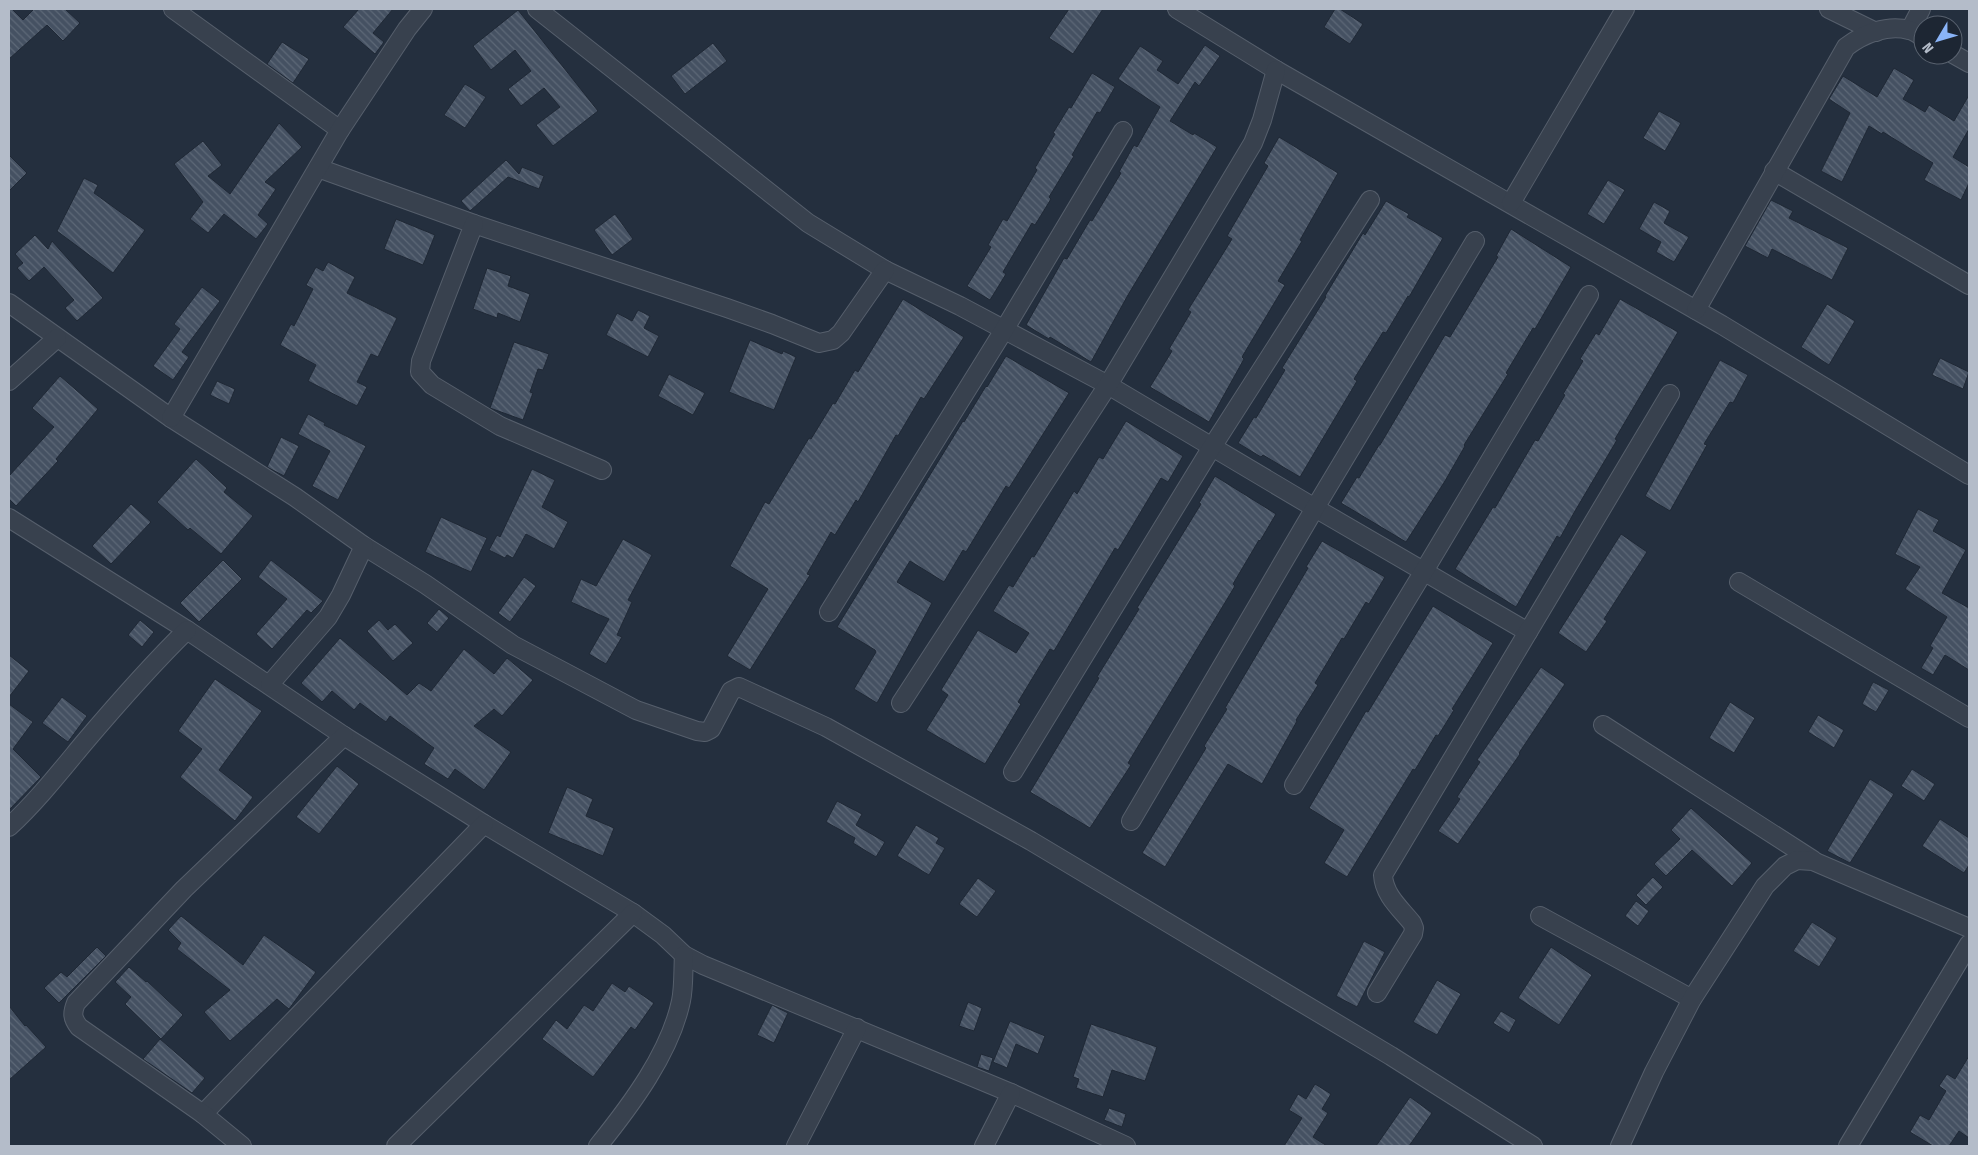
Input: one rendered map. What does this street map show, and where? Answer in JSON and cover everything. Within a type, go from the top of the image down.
[{"type":"street","points":[[173,9],[340,130]]},
{"type":"street","points":[[171,418],[340,130],[407,29],[423,9]]},
{"type":"street","points":[[537,9],[808,224],[885,270],[1108,385],[1528,632]]},
{"type":"street","points":[[1177,9],[1276,70],[1696,310],[1969,475]]},
{"type":"street","points":[[1511,204],[1625,9]]},
{"type":"street","points":[[1828,9],[1876,32]]},
{"type":"street","points":[[1696,310],[1846,47],[1861,36],[1886,29],[1913,33]]},
{"type":"street","points":[[901,703],[1108,385],[1253,143],[1262,120],[1276,70]]},
{"type":"street","points":[[828,612],[1004,330],[1123,131]]},
{"type":"street","points":[[318,168],[474,224],[727,308],[819,343],[834,340],[841,333],[885,270]]},
{"type":"street","points":[[1774,172],[1969,285]]},
{"type":"street","points":[[1014,772],[1212,447],[1370,200]]},
{"type":"street","points":[[474,224],[421,361],[420,372],[432,385],[500,426],[602,470]]},
{"type":"street","points":[[1130,821],[1475,242]]},
{"type":"street","points":[[1294,784],[1589,295]]},
{"type":"street","points":[[9,303],[171,418],[295,497],[364,546],[425,584],[513,646],[636,710],[664,721],[705,732],[711,729],[731,692],[739,687],[826,727],[1039,846],[1391,1056],[1533,1146]]},
{"type":"street","points":[[9,381],[57,338]]},
{"type":"street","points":[[1376,993],[1413,934],[1414,928],[1412,922],[1387,892],[1383,884],[1383,875],[1670,394]]},
{"type":"street","points":[[9,518],[270,684],[344,736],[484,824],[633,913],[684,955],[703,966],[857,1028],[1126,1146]]},
{"type":"street","points":[[270,684],[328,617],[341,595],[364,546]]},
{"type":"street","points":[[1739,582],[1969,718]]},
{"type":"street","points":[[9,827],[30,808],[115,706],[159,657],[187,630]]},
{"type":"street","points":[[1603,725],[1813,861],[1969,928]]},
{"type":"street","points":[[242,1146],[203,1114],[79,1027],[73,1020],[72,1013],[76,1003],[184,889],[344,736]]},
{"type":"street","points":[[203,1114],[484,824]]},
{"type":"street","points":[[1620,1146],[1654,1072],[1692,999],[1765,886],[1785,866],[1797,860],[1813,861]]},
{"type":"street","points":[[396,1146],[633,913]]},
{"type":"street","points":[[1540,916],[1692,999]]},
{"type":"street","points":[[1848,1146],[1969,944]]},
{"type":"street","points":[[598,1146],[619,1119],[658,1060],[676,1020],[682,999],[684,955]]},
{"type":"street","points":[[796,1146],[857,1028]]},
{"type":"street","points":[[984,1146],[1011,1094]]},
{"type":"building","points":[[9,9],[12,9],[23,20],[34,9],[65,9],[80,23],[63,41],[47,25],[9,59]]},
{"type":"building","points":[[359,9],[393,9],[373,33],[384,42],[375,54],[343,27]]},
{"type":"building","points":[[1069,9],[1103,9],[1073,54],[1049,38]]},
{"type":"building","points":[[1335,9],[1340,9],[1363,24],[1350,44],[1324,27]]},
{"type":"building","points":[[518,10],[598,111],[553,146],[536,125],[560,107],[544,88],[521,106],[508,89],[531,71],[515,50],[491,70],[473,46]]},
{"type":"building","points":[[282,42],[309,59],[293,83],[267,64]]},
{"type":"building","points":[[713,43],[727,61],[685,94],[671,76]]},
{"type":"building","points":[[1205,45],[1220,56],[1199,86],[1195,82],[1170,121],[1217,147],[1128,295],[1091,362],[1026,325],[1064,258],[1067,259],[1090,220],[1092,221],[1121,173],[1119,172],[1134,145],[1137,147],[1160,107],[1118,79],[1140,46],[1163,61],[1157,70],[1178,84]]},
{"type":"building","points":[[1894,68],[1914,80],[1903,99],[1925,112],[1929,105],[1954,121],[1969,95],[1969,129],[1953,157],[1969,167],[1969,183],[1961,200],[1924,180],[1933,163],[1883,132],[1882,134],[1869,126],[1842,182],[1821,171],[1850,113],[1829,99],[1843,76],[1877,97]]},
{"type":"building","points":[[1092,73],[1115,87],[1100,113],[1097,112],[1072,155],[1074,156],[1049,197],[1051,199],[1035,225],[1032,223],[1003,272],[1006,274],[990,300],[967,286],[991,247],[988,245],[1003,219],[1007,221],[1037,170],[1035,168],[1055,134],[1053,133]]},
{"type":"building","points":[[465,84],[486,97],[465,128],[444,115]]},
{"type":"building","points":[[1659,111],[1681,123],[1665,151],[1643,138]]},
{"type":"building","points":[[279,123],[302,147],[265,182],[276,189],[258,215],[268,224],[256,239],[224,214],[208,233],[190,219],[203,202],[174,164],[203,141],[222,165],[208,176],[230,194]]},
{"type":"building","points":[[1279,137],[1338,173],[1300,240],[1302,241],[1278,281],[1285,285],[1242,357],[1244,359],[1209,422],[1150,387],[1172,351],[1169,349],[1191,312],[1188,310],[1232,239],[1227,236],[1268,166],[1264,163]]},
{"type":"building","points":[[9,155],[27,173],[9,191]]},
{"type":"building","points":[[506,160],[519,174],[522,167],[544,176],[539,189],[508,177],[470,211],[461,201]]},
{"type":"building","points":[[84,178],[98,185],[94,193],[145,230],[113,273],[57,231]]},
{"type":"building","points":[[1608,180],[1625,190],[1604,224],[1587,214]]},
{"type":"building","points":[[1771,200],[1793,211],[1789,218],[1848,248],[1832,280],[1772,249],[1768,258],[1745,246]]},
{"type":"building","points":[[1386,201],[1409,214],[1407,217],[1443,238],[1409,297],[1386,333],[1383,332],[1354,379],[1357,381],[1300,477],[1238,443],[1254,417],[1256,418],[1285,370],[1282,368],[1363,233],[1365,235]]},
{"type":"building","points":[[1654,202],[1670,211],[1664,223],[1689,237],[1674,262],[1656,252],[1661,242],[1639,229]]},
{"type":"building","points":[[615,214],[633,239],[612,255],[594,230]]},
{"type":"building","points":[[396,219],[435,235],[423,265],[384,249]]},
{"type":"building","points":[[1511,229],[1571,267],[1535,329],[1533,328],[1506,373],[1508,374],[1464,445],[1445,481],[1406,542],[1341,503],[1380,445],[1445,335],[1450,337],[1498,257],[1496,256]]},
{"type":"building","points":[[35,235],[48,249],[52,241],[103,298],[77,321],[65,308],[74,300],[44,267],[29,281],[17,268],[23,263],[15,254]]},
{"type":"building","points":[[328,262],[355,277],[347,293],[397,318],[378,357],[371,354],[357,382],[367,387],[357,406],[308,381],[316,365],[280,345],[291,324],[294,326],[313,289],[306,285],[316,267],[323,271]]},
{"type":"building","points":[[487,268],[511,276],[508,286],[530,294],[520,322],[498,313],[497,318],[473,309]]},
{"type":"building","points":[[202,287],[220,301],[182,352],[189,357],[173,380],[153,366],[180,329],[174,324]]},
{"type":"building","points":[[903,299],[964,337],[924,399],[921,397],[898,436],[896,435],[858,502],[856,500],[835,535],[831,532],[807,574],[810,575],[750,670],[727,656],[768,589],[730,566],[765,502],[769,504],[809,438],[811,439],[833,403],[835,404],[855,370],[858,372]]},
{"type":"building","points":[[1620,299],[1678,332],[1560,538],[1557,536],[1516,607],[1455,569],[1493,507],[1495,508],[1535,440],[1538,441],[1583,361],[1580,359],[1596,333],[1599,335]]},
{"type":"building","points":[[1827,304],[1855,321],[1829,365],[1801,347]]},
{"type":"building","points":[[638,310],[650,316],[644,328],[659,336],[648,357],[606,335],[617,313],[632,321]]},
{"type":"building","points":[[750,340],[782,354],[783,351],[796,357],[774,410],[729,392]]},
{"type":"building","points":[[514,342],[549,354],[543,370],[538,369],[530,392],[533,393],[523,420],[490,408]]},
{"type":"building","points":[[1006,356],[1069,393],[1009,488],[1006,486],[966,552],[963,550],[944,582],[910,561],[897,582],[932,603],[877,703],[854,689],[876,652],[875,650],[837,627],[963,421]]},
{"type":"building","points":[[1940,358],[1969,372],[1963,389],[1932,375]]},
{"type":"building","points":[[1720,360],[1748,375],[1733,403],[1730,402],[1704,444],[1707,445],[1670,511],[1645,496]]},
{"type":"building","points":[[669,374],[705,393],[693,415],[658,396]]},
{"type":"building","points":[[60,376],[98,409],[56,459],[58,461],[16,506],[9,499],[9,476],[54,427],[32,408]]},
{"type":"building","points":[[217,381],[235,389],[229,404],[210,395]]},
{"type":"building","points":[[308,414],[325,423],[324,425],[366,446],[338,500],[312,486],[330,451],[298,434]]},
{"type":"building","points":[[1126,421],[1183,456],[1168,482],[1161,478],[1118,550],[1115,548],[1054,651],[1050,649],[1018,702],[1021,704],[985,764],[926,730],[948,695],[941,690],[978,630],[1016,653],[1029,633],[993,611],[1009,585],[1013,587],[1032,556],[1034,557],[1074,491],[1077,494],[1099,457],[1103,459]]},
{"type":"building","points":[[281,437],[299,446],[284,476],[267,467]]},
{"type":"building","points":[[196,459],[227,488],[224,492],[253,516],[221,554],[190,528],[188,530],[157,502]]},
{"type":"building","points":[[532,469],[555,480],[542,507],[568,522],[554,549],[526,534],[513,558],[507,555],[505,558],[489,550],[497,535],[500,537]]},
{"type":"building","points":[[1215,476],[1276,514],[1233,584],[1235,586],[1128,763],[1131,765],[1090,828],[1030,792],[1099,678],[1097,677],[1139,609],[1137,608],[1201,504],[1199,503]]},
{"type":"building","points":[[131,504],[151,522],[111,564],[92,546]]},
{"type":"building","points":[[1918,509],[1939,520],[1933,531],[1966,550],[1942,593],[1969,608],[1969,670],[1945,655],[1933,675],[1921,668],[1933,648],[1930,646],[1947,617],[1905,589],[1920,567],[1895,554]]},
{"type":"building","points":[[441,517],[487,538],[471,572],[425,552]]},
{"type":"building","points":[[1621,534],[1647,552],[1604,619],[1607,621],[1586,652],[1558,633]]},
{"type":"building","points":[[623,539],[652,555],[628,600],[632,602],[617,635],[622,637],[606,664],[589,654],[609,619],[571,602],[581,579],[596,586]]},
{"type":"building","points":[[1322,541],[1385,577],[1369,604],[1366,602],[1344,639],[1342,638],[1315,683],[1318,685],[1296,720],[1262,784],[1228,764],[1165,867],[1142,853],[1206,748],[1204,746],[1227,709],[1225,708]]},
{"type":"building","points":[[223,560],[242,579],[199,622],[180,603]]},
{"type":"building","points":[[271,560],[323,601],[311,613],[307,610],[272,649],[256,634],[287,599],[258,577]]},
{"type":"building","points":[[524,577],[536,586],[510,622],[498,613]]},
{"type":"building","points":[[1433,606],[1493,643],[1452,709],[1454,710],[1438,736],[1436,735],[1415,770],[1413,769],[1347,877],[1324,863],[1344,830],[1309,808],[1366,711],[1368,712]]},
{"type":"building","points":[[439,609],[449,618],[437,632],[427,623]]},
{"type":"building","points":[[140,620],[154,632],[142,647],[128,635]]},
{"type":"building","points":[[379,620],[388,630],[395,624],[413,643],[393,661],[367,631]]},
{"type":"building","points":[[340,638],[407,695],[419,683],[431,691],[464,649],[494,674],[507,658],[533,680],[502,716],[494,709],[474,726],[511,752],[484,790],[455,769],[448,779],[424,764],[434,748],[390,716],[386,722],[360,703],[354,710],[332,691],[322,702],[301,683]]},
{"type":"building","points":[[9,655],[29,671],[9,697]]},
{"type":"building","points":[[1541,667],[1565,684],[1520,754],[1458,844],[1438,831],[1460,799],[1457,797],[1480,762],[1477,760]]},
{"type":"building","points":[[215,679],[262,711],[219,770],[253,797],[235,821],[180,777],[202,749],[178,731]]},
{"type":"building","points":[[1873,682],[1889,690],[1876,712],[1862,704]]},
{"type":"building","points":[[62,697],[87,716],[68,742],[42,723]]},
{"type":"building","points":[[1730,702],[1755,718],[1734,753],[1709,738]]},
{"type":"building","points":[[9,704],[33,722],[13,749],[41,777],[9,810]]},
{"type":"building","points":[[1818,715],[1844,730],[1834,748],[1808,732]]},
{"type":"building","points":[[337,766],[359,784],[319,834],[296,817]]},
{"type":"building","points":[[1912,769],[1935,784],[1924,801],[1901,786]]},
{"type":"building","points":[[1870,779],[1894,794],[1850,863],[1827,851]]},
{"type":"building","points":[[567,787],[593,799],[586,816],[614,828],[603,856],[548,833]]},
{"type":"building","points":[[837,801],[862,814],[856,825],[885,842],[876,857],[853,843],[855,838],[826,822]]},
{"type":"building","points":[[1691,808],[1752,863],[1732,886],[1692,850],[1666,876],[1654,864],[1680,839],[1671,830]]},
{"type":"building","points":[[1940,819],[1969,838],[1969,865],[1964,873],[1922,846]]},
{"type":"building","points":[[916,825],[939,838],[936,843],[945,848],[929,875],[897,856]]},
{"type":"building","points":[[1653,877],[1663,887],[1646,905],[1636,895]]},
{"type":"building","points":[[978,878],[996,891],[977,917],[959,904]]},
{"type":"building","points":[[1636,901],[1649,911],[1638,926],[1625,916]]},
{"type":"building","points":[[181,916],[243,965],[264,935],[316,972],[289,1009],[277,999],[230,1041],[204,1012],[230,990],[177,949],[181,943],[168,930]]},
{"type":"building","points":[[1812,922],[1837,938],[1819,967],[1793,951]]},
{"type":"building","points":[[1364,941],[1385,952],[1357,1007],[1336,996]]},
{"type":"building","points":[[97,947],[106,956],[59,1003],[44,988],[61,972],[67,977]]},
{"type":"building","points":[[1551,947],[1592,975],[1559,1025],[1518,998]]},
{"type":"building","points":[[129,967],[183,1015],[161,1039],[125,1004],[131,997],[115,982]]},
{"type":"building","points":[[1437,980],[1461,994],[1437,1035],[1413,1022]]},
{"type":"building","points":[[612,983],[625,992],[629,986],[654,1003],[635,1030],[631,1027],[593,1077],[542,1039],[556,1020],[567,1029],[584,1005],[593,1011]]},
{"type":"building","points":[[968,1002],[982,1008],[974,1031],[959,1026]]},
{"type":"building","points":[[772,1005],[788,1013],[774,1043],[757,1035]]},
{"type":"building","points":[[9,1006],[25,1026],[46,1047],[9,1080]]},
{"type":"building","points":[[1501,1011],[1516,1020],[1509,1033],[1493,1023]]},
{"type":"building","points":[[1010,1021],[1045,1036],[1038,1054],[1016,1044],[1007,1068],[993,1062]]},
{"type":"building","points":[[1091,1024],[1157,1047],[1145,1081],[1112,1070],[1103,1097],[1076,1088],[1079,1079],[1073,1077]]},
{"type":"building","points":[[160,1039],[205,1078],[192,1093],[143,1059]]},
{"type":"building","points":[[981,1054],[993,1058],[989,1071],[977,1067]]},
{"type":"building","points":[[1969,1056],[1969,1138],[1959,1131],[1949,1146],[1933,1146],[1910,1132],[1920,1115],[1929,1120],[1946,1091],[1939,1086],[1947,1074],[1955,1079]]},
{"type":"building","points":[[1315,1084],[1331,1094],[1322,1109],[1328,1113],[1313,1137],[1327,1146],[1284,1146],[1302,1118],[1289,1110],[1298,1094],[1306,1099]]},
{"type":"building","points":[[1410,1097],[1432,1113],[1409,1146],[1376,1146]]},
{"type":"building","points":[[1109,1108],[1126,1114],[1122,1127],[1104,1120]]}]
